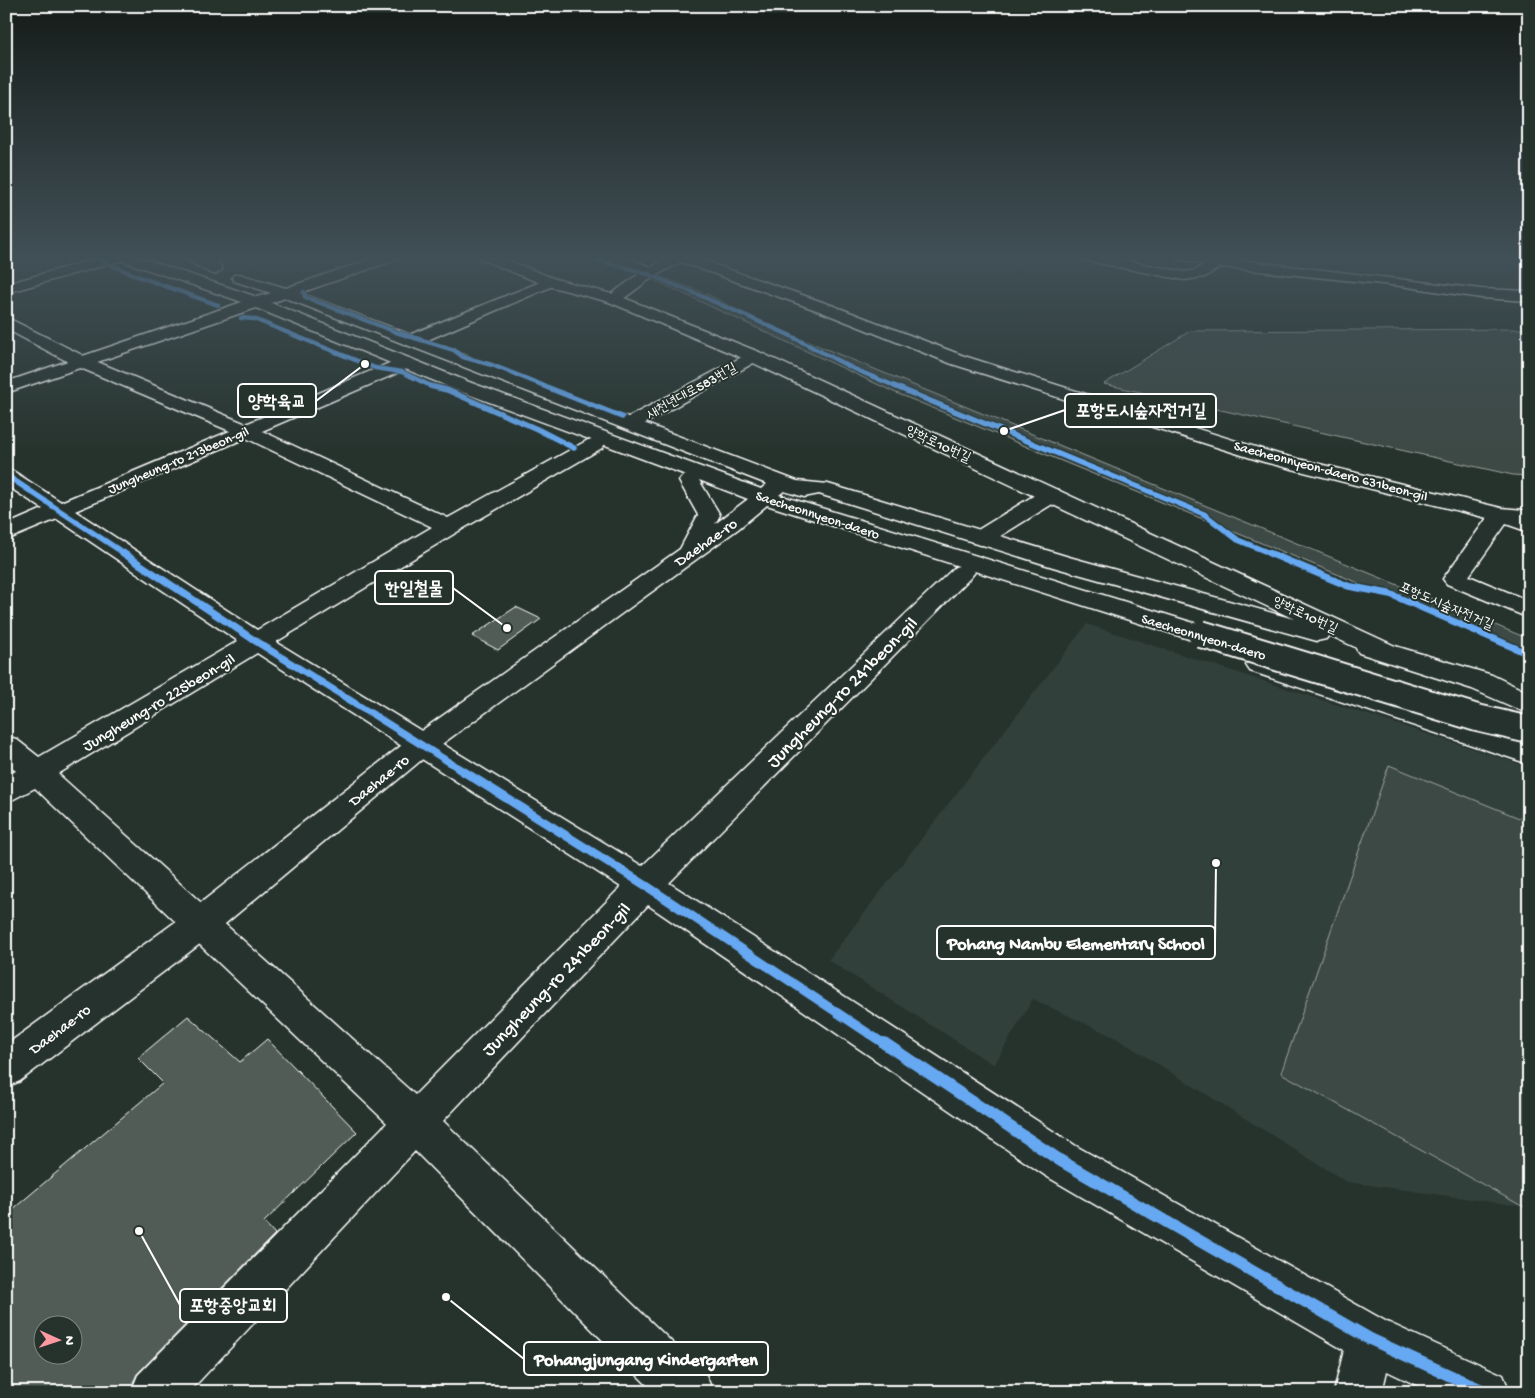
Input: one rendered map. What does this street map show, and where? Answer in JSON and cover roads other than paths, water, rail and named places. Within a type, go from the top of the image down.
[{"type":"main road","points":[[6,388],[200,321]]},
{"type":"main road","name":"Saecheonnyeon-daero","points":[[302,321],[559,422],[773,493],[1205,626],[1476,702],[1529,714]]},
{"type":"main road","name":"Saecheonnyeon-daero","points":[[359,321],[630,424],[773,493]]},
{"type":"main road","points":[[410,341],[457,321]]},
{"type":"main road","name":"양학로10번길","points":[[668,321],[753,356],[1384,651]]},
{"type":"main road","name":"Saecheonnyeon-daero 631beon-gil","points":[[859,321],[958,360],[1272,458],[1501,515],[1529,525]]},
{"type":"main road","points":[[6,322],[82,362],[244,430],[448,527]]},
{"type":"main road","name":"새천년대로583번길","points":[[630,424],[753,356]]},
{"type":"main road","name":"Jungheung-ro 213beon-gil","points":[[6,533],[405,363]]},
{"type":"main road","points":[[559,422],[574,435],[689,481],[773,493],[821,488],[1061,562],[1384,651],[1482,682],[1529,704]]},
{"type":"main road","name":"Jungheung-ro 225beon-gil","points":[[6,790],[38,773],[448,527],[595,444]]},
{"type":"main road","points":[[6,475],[60,509],[257,642],[645,885],[1061,1161],[1370,1339],[1486,1392]]},
{"type":"main road","points":[[689,481],[709,515],[690,551]]},
{"type":"main road","points":[[773,493],[963,572],[1329,687],[1529,753]]},
{"type":"main road","name":"Daehae-ro","points":[[6,1068],[201,923],[421,745],[773,493]]},
{"type":"main road","points":[[981,538],[1051,495]]},
{"type":"main road","points":[[1529,515],[1501,515],[1455,579],[1529,610]]},
{"type":"main road","name":"Jungheung-ro 241beon-gil","points":[[155,1392],[645,885],[963,572]]},
{"type":"main road","name":"Saecheonnyeon-daero","points":[[1205,626],[1478,718],[1529,730]]},
{"type":"main road","points":[[1426,664],[1453,688],[1462,732]]},
{"type":"main road","points":[[6,746],[38,773],[415,1122],[690,1392]]},
{"type":"main road","points":[[1358,1392],[1370,1339]]},
{"type":"place","name":"양학육교","points":[[365,364]]},
{"type":"place","name":"포항도시숲자전거길","points":[[1004,431]]},
{"type":"place","name":"한일철물","points":[[507,628]]},
{"type":"place","name":"Pohang Nambu Elementary School","points":[[1216,863]]},
{"type":"place","name":"포항중앙교회","points":[[139,1231]]},
{"type":"place","name":"Pohangjungang Kindergarten","points":[[446,1297]]}]
